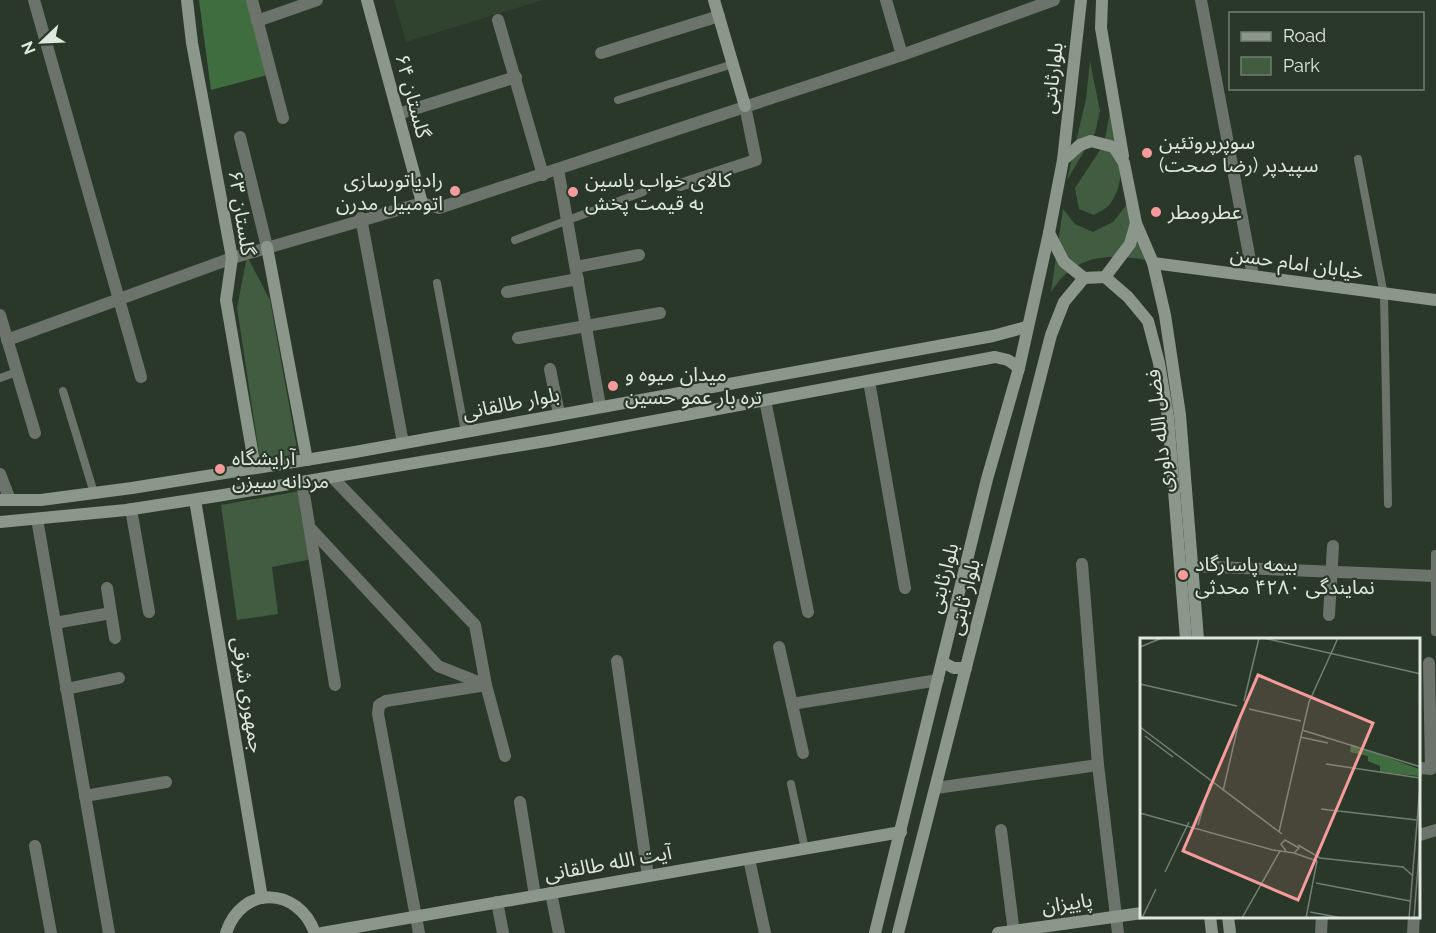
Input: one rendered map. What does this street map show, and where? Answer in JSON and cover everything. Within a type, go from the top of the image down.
[{"type":"main road","name":"گلستان ۶۳","points":[[187,0],[192,43],[232,258],[226,300],[255,468]]},
{"type":"main road","name":"گلستان ۶۴","points":[[367,0],[422,203]]},
{"type":"main road","points":[[714,0],[746,106]]},
{"type":"main road","name":"بلوارثابتی","points":[[1063,160],[1081,0]]},
{"type":"main road","points":[[1101,0],[1101,28],[1136,223],[1130,244],[1105,277],[1084,278],[1064,262],[1050,233],[1063,160],[1080,145],[1091,141],[1114,147],[1124,163]]},
{"type":"main road","name":"فضل الله داوری","points":[[1136,223],[1153,263],[1165,315],[1180,415],[1190,566],[1198,638]]},
{"type":"main road","name":"بلوارثابتی","points":[[875,933],[902,832],[987,479],[1019,368],[1026,327],[1050,233]]},
{"type":"main road","name":"گلستان ۶۳","points":[[267,248],[307,460]]},
{"type":"main road","name":"خیابان امام حسن","points":[[1153,263],[1436,300]]},
{"type":"main road","name":"فضل الله داوری","points":[[1105,277],[1128,297],[1148,321],[1159,363],[1168,417],[1186,638]]},
{"type":"main road","name":"بلوار ثابتی","points":[[898,933],[1051,335],[1064,302],[1084,278]]},
{"type":"main road","name":"بلوار طالقانی","points":[[5,500],[41,500],[94,493],[307,460],[993,336],[1026,327]]},
{"type":"main road","points":[[993,336],[1001,346],[995,357]]},
{"type":"main road","points":[[0,522],[132,509],[195,500],[765,400],[995,357],[1008,360],[1019,368]]},
{"type":"main road","name":"جمهوری شرقی","points":[[195,500],[262,898]]},
{"type":"main road","points":[[942,662],[954,668],[966,668]]},
{"type":"main road","points":[[938,680],[951,680],[960,689]]},
{"type":"main road","name":"آیت الله طالقانی","points":[[322,933],[902,832]]},
{"type":"main road","points":[[226,933],[237,910],[262,898],[276,897],[290,901],[306,915],[315,933]]},
{"type":"main road","name":"پاییزان","points":[[998,933],[1140,913]]},
{"type":"main road","points":[[1210,918],[1212,933]]},
{"type":"main road","points":[[1228,918],[1230,933]]},
{"type":"street","points":[[34,0],[141,377]]},
{"type":"street","points":[[252,0],[284,118]]},
{"type":"street","points":[[257,21],[317,0]]},
{"type":"street","points":[[886,0],[902,55]]},
{"type":"street","points":[[7,340],[232,258],[362,218],[422,203],[439,208],[543,175],[902,55],[1054,0]]},
{"type":"street","points":[[1201,0],[1253,276]]},
{"type":"street","points":[[601,53],[719,16]]},
{"type":"street","points":[[498,20],[543,175]]},
{"type":"street","points":[[398,114],[516,77]]},
{"type":"street","points":[[680,185],[756,160],[746,106]]},
{"type":"street","name":"گلستان ۶۳","points":[[240,137],[267,248]]},
{"type":"street","points":[[558,169],[600,406]]},
{"type":"street","points":[[362,218],[403,443]]},
{"type":"street","points":[[507,292],[639,255]]},
{"type":"street","points":[[518,338],[660,313]]},
{"type":"street","points":[[0,315],[35,433]]},
{"type":"street","points":[[550,369],[559,414]]},
{"type":"street","points":[[869,381],[906,588]]},
{"type":"street","points":[[765,400],[808,612]]},
{"type":"street","points":[[0,474],[5,500]]},
{"type":"street","points":[[332,477],[475,625],[486,685],[505,756]]},
{"type":"street","points":[[302,482],[335,685]]},
{"type":"street","points":[[132,509],[149,612]]},
{"type":"street","points":[[37,519],[109,933]]},
{"type":"street","points":[[311,529],[438,666],[486,685]]},
{"type":"street","points":[[1329,615],[1333,546]]},
{"type":"street","points":[[1082,564],[1085,625],[1098,765],[1118,933]]},
{"type":"street","points":[[1190,566],[1435,576]]},
{"type":"street","points":[[106,588],[115,638]]},
{"type":"street","points":[[55,623],[111,613]]},
{"type":"street","points":[[779,647],[803,753]]},
{"type":"street","points":[[617,662],[648,876]]},
{"type":"street","points":[[1421,768],[1431,769],[1429,663]]},
{"type":"street","points":[[66,689],[119,678]]},
{"type":"street","points":[[792,705],[938,680]]},
{"type":"street","points":[[419,933],[378,714],[380,705],[386,701],[486,685]]},
{"type":"street","points":[[936,788],[1098,765]]},
{"type":"street","points":[[85,796],[166,782]]},
{"type":"street","points":[[520,802],[534,896]]},
{"type":"street","points":[[1001,830],[1014,932]]},
{"type":"street","points":[[1421,834],[1436,830]]},
{"type":"street","points":[[35,846],[51,933]]},
{"type":"street","points":[[749,859],[765,933]]},
{"type":"street","points":[[551,893],[559,933]]},
{"type":"street","points":[[497,903],[503,933]]},
{"type":"street","points":[[1413,933],[1414,918]]},
{"type":"lane","points":[[618,100],[733,64]]},
{"type":"lane","points":[[1359,159],[1384,295],[1388,504]]},
{"type":"lane","points":[[515,240],[644,192]]},
{"type":"lane","points":[[437,284],[465,432]]},
{"type":"lane","points":[[0,378],[17,372]]},
{"type":"lane","points":[[63,391],[94,493]]},
{"type":"lane","points":[[1434,554],[1436,632]]},
{"type":"lane","points":[[791,784],[805,849]]},
{"type":"shaded area","points":[[394,0],[543,0],[406,42]]},
{"type":"green space","points":[[199,0],[248,0],[267,75],[211,90]]},
{"type":"green space","points":[[1090,61],[1100,111],[1095,133],[1067,180],[1086,99]]},
{"type":"green space","points":[[1111,106],[1121,156],[1120,182],[1110,204],[1094,215],[1079,209],[1075,188],[1104,144]]},
{"type":"green space","points":[[1127,204],[1147,260],[1105,257],[1081,264],[1061,279],[1051,292],[1063,209],[1075,224],[1093,232],[1113,222]]},
{"type":"green space","points":[[247,256],[270,300],[298,454],[260,460],[237,308]]},
{"type":"green space","points":[[300,491],[312,559],[272,567],[278,614],[237,620],[221,505]]},
{"type":"place","name":"سوپرپروتئین سپیدپر (رضا صحت)","points":[[1147,153]]},
{"type":"place","name":"رادیاتورسازی اتومبیل مدرن","points":[[455,191]]},
{"type":"place","name":"کالای خواب یاسین به قیمت پخش","points":[[573,192]]},
{"type":"place","name":"عطرومطر","points":[[1156,212]]},
{"type":"place","name":"میدان میوه و تره بار عمو حسین","points":[[613,386]]},
{"type":"place","name":"آرایشگاه مردانه سیزن","points":[[220,469]]},
{"type":"place","name":"بیمه پاسارگاد نمایندگی ۴۲۸۰ محدثی","points":[[1183,575]]}]
